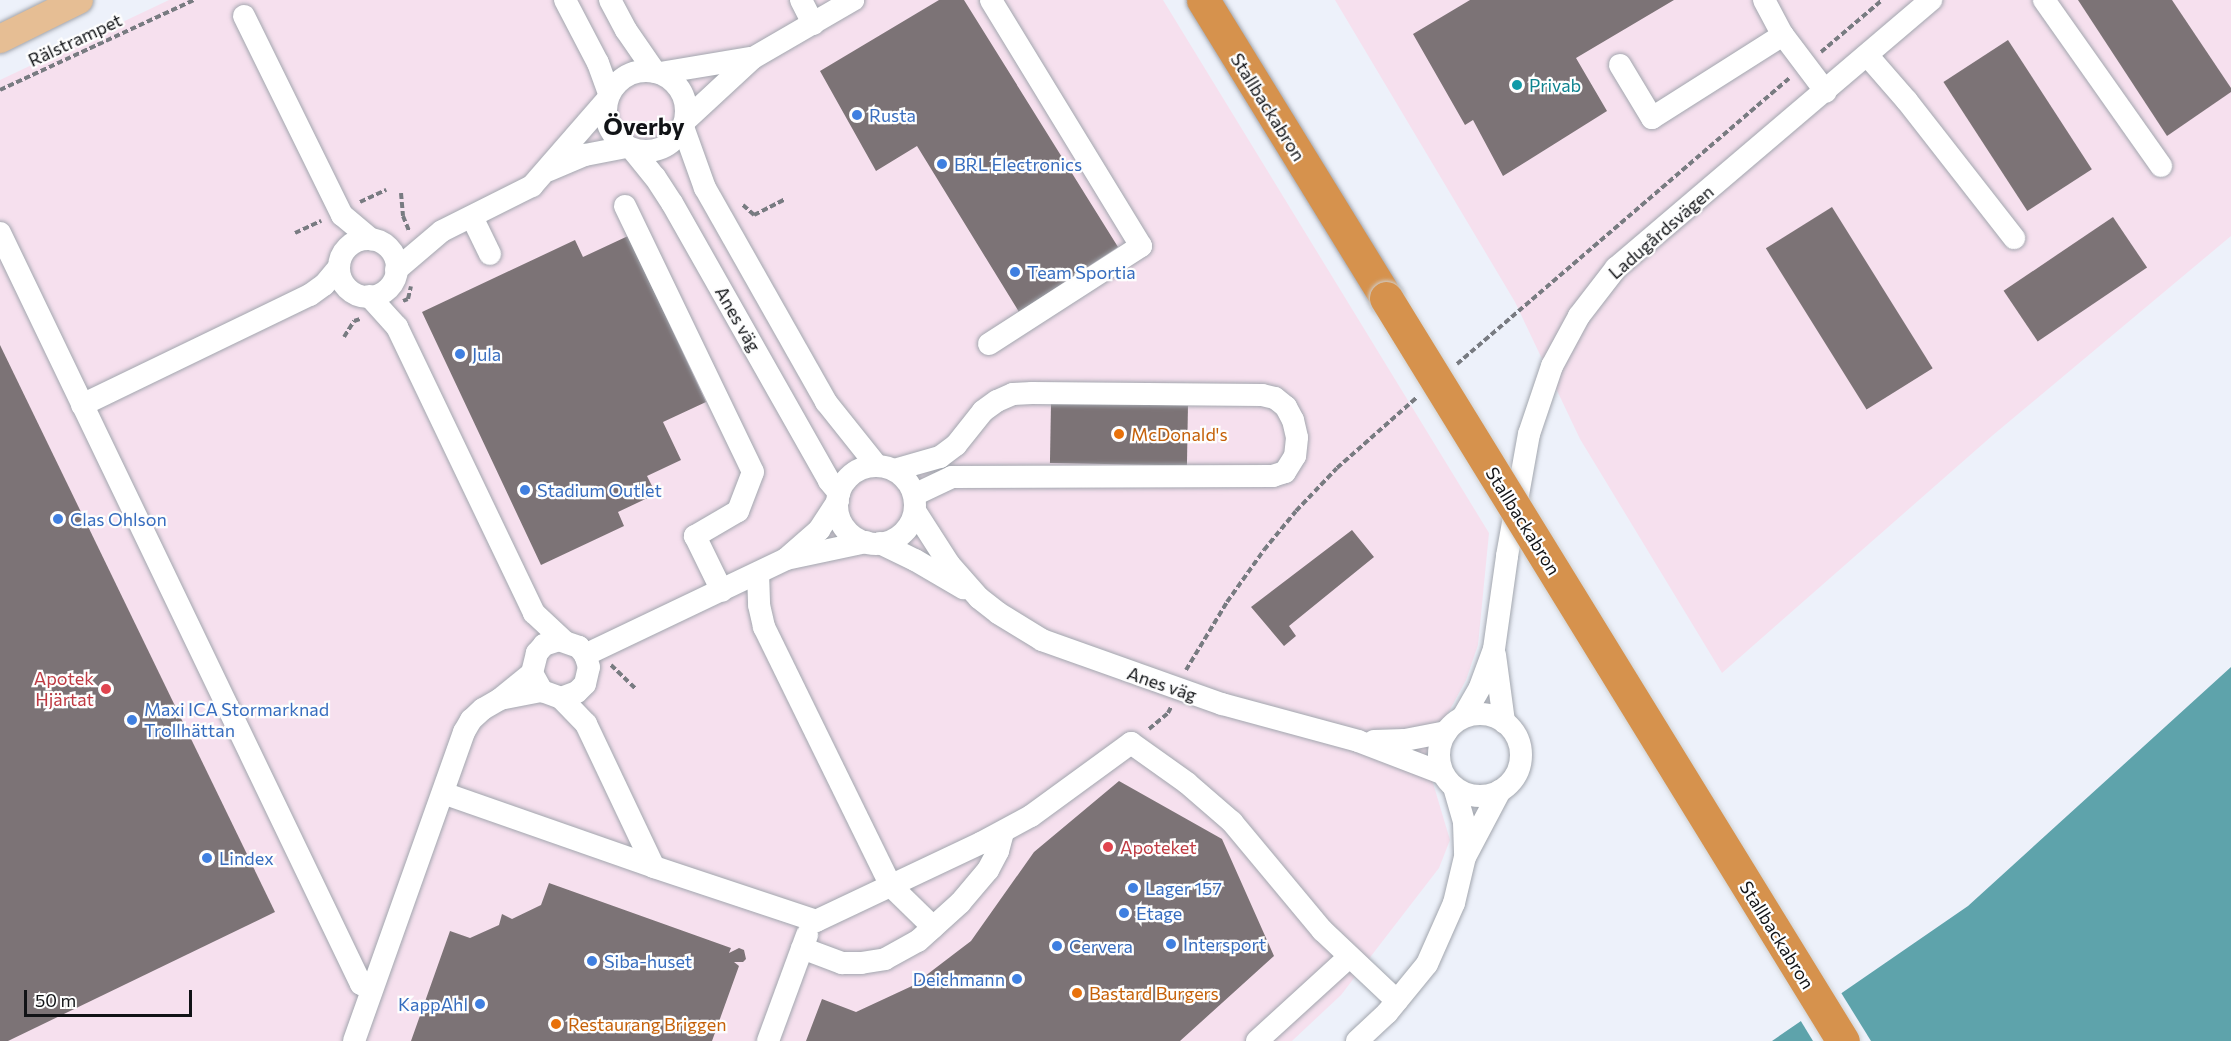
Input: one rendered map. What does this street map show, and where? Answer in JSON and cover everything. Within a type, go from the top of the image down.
[{"type":"highway","name":"Stallbackabron","points":[[1203,0],[1843,1041]]},
{"type":"main road","points":[[0,39],[79,0]]},
{"type":"street","points":[[565,0],[598,63],[608,98],[606,122],[617,140],[629,148],[644,152],[662,148],[677,138],[684,123],[753,58],[853,0]]},
{"type":"street","points":[[610,0],[626,30],[657,72],[676,84],[681,92],[685,100],[684,123]]},
{"type":"street","points":[[801,0],[813,24]]},
{"type":"street","points":[[989,344],[1141,246],[991,0]]},
{"type":"street","points":[[1764,0],[1783,35],[1826,92]]},
{"type":"street","name":"Ladugårdsvägen","points":[[1454,724],[1480,687],[1494,649],[1507,556],[1529,434],[1552,366],[1579,316],[1616,268],[1826,92],[1931,0]]},
{"type":"street","points":[[2044,0],[2161,166]]},
{"type":"street","points":[[244,16],[342,215],[342,280],[360,293],[397,327],[534,614],[543,678],[586,724],[654,867]]},
{"type":"street","points":[[1620,65],[1652,118],[1783,35]]},
{"type":"street","points":[[1867,55],[1907,101],[2014,238]]},
{"type":"street","points":[[82,405],[310,295],[324,285],[358,241],[377,241],[442,231],[518,195],[532,186],[548,170],[608,98],[617,83],[628,75],[641,71],[657,72],[753,58]]},
{"type":"street","name":"Anes väg","points":[[684,123],[705,188],[826,402],[885,468]]},
{"type":"street","points":[[548,170],[585,156],[629,148]]},
{"type":"street","name":"Anes väg","points":[[629,148],[655,177],[672,203],[838,497]]},
{"type":"street","points":[[625,206],[753,472],[738,511],[695,536],[722,591]]},
{"type":"street","points":[[342,215],[395,257],[397,327]]},
{"type":"street","points":[[472,217],[489,254]]},
{"type":"street","points":[[310,295],[386,290],[395,275],[442,231]]},
{"type":"street","points":[[0,233],[357,974],[362,984],[372,989]]},
{"type":"street","points":[[585,655],[786,559],[819,530],[854,473],[940,457],[956,445],[983,411],[1012,394],[1262,395],[1275,398],[1286,406],[1293,420],[1297,438],[1295,456],[1285,472],[1273,476],[952,477],[914,503]]},
{"type":"street","points":[[786,559],[890,541],[906,530],[914,503],[903,476],[885,468]]},
{"type":"street","points":[[838,497],[840,519],[844,527],[873,543]]},
{"type":"street","name":"Anes väg","points":[[914,503],[950,564],[979,598]]},
{"type":"street","name":"Anes väg","points":[[873,543],[915,560],[979,598],[998,613],[1042,640],[1092,660],[1222,704],[1358,741],[1448,780]]},
{"type":"street","points":[[758,573],[759,605],[764,627],[891,886],[933,927]]},
{"type":"street","points":[[534,614],[564,641],[579,647],[585,655],[589,667],[585,684],[586,724]]},
{"type":"street","points":[[543,678],[549,643],[564,641]]},
{"type":"street","name":"Ladugårdsvägen","points":[[1494,649],[1504,722]]},
{"type":"street","points":[[354,1041],[471,720],[500,699],[543,678],[577,692],[585,684]]},
{"type":"street","points":[[1357,1041],[1396,1001],[1427,964],[1454,903],[1465,857],[1500,791],[1517,773],[1521,752],[1514,733],[1504,722],[1490,716],[1454,724],[1438,751],[1464,824],[1465,857]]},
{"type":"street","name":"Anes väg","points":[[1358,741],[1405,740],[1454,724]]},
{"type":"street","points":[[443,793],[816,921],[1004,832],[1031,816],[1131,743],[1187,783],[1232,822],[1348,958],[1396,1001]]},
{"type":"street","points":[[1448,780],[1462,793],[1478,797],[1500,791]]},
{"type":"street","points":[[802,948],[842,963],[861,963],[885,959],[918,941],[960,903],[988,870],[998,851],[1004,832]]},
{"type":"street","points":[[768,1041],[812,920]]},
{"type":"street","points":[[1257,1041],[1348,958]]},
{"type":"path","name":"Rälstrampet","points":[[0,90],[194,0]]},
{"type":"path","points":[[1806,64],[1882,0]]},
{"type":"shaded area","points":[[169,0],[1163,0],[1489,533],[1478,645],[1466,680],[1425,756],[1450,840],[1439,868],[1341,995],[1292,1041],[0,1041],[0,80]]},
{"type":"shaded area","points":[[1335,0],[2231,0],[2231,236],[1993,435],[1722,673],[1580,439],[1515,302]]},
{"type":"water","points":[[2231,667],[2231,1041],[1772,1041],[1968,906]]},
{"type":"pier","points":[[1840,991],[1871,1041],[1813,1041],[1799,1018]]},
{"type":"building","points":[[939,0],[964,0],[1118,247],[1019,312],[917,146],[876,171],[820,71]]},
{"type":"building","name":"Privab","points":[[1470,0],[1674,0],[1576,58],[1607,111],[1503,176],[1473,120],[1465,125],[1413,34]]},
{"type":"building","points":[[2078,0],[2172,0],[2231,88],[2231,92],[2167,136]]},
{"type":"building","points":[[2008,40],[2092,169],[2027,211],[1943,82]]},
{"type":"building","points":[[1832,207],[1933,368],[1867,409],[1766,248]]},
{"type":"building","points":[[2113,217],[2147,268],[2038,341],[2004,291]]},
{"type":"building","points":[[628,236],[706,402],[663,422],[681,460],[647,476],[656,494],[618,512],[624,526],[541,565],[422,312],[575,240],[583,257]]},
{"type":"building","points":[[0,345],[275,912],[8,1041],[0,1041]]},
{"type":"building","name":"McDonald's","points":[[1051,403],[1188,405],[1187,465],[1050,463]]},
{"type":"building","points":[[1352,530],[1374,557],[1289,626],[1296,636],[1284,646],[1251,607]]},
{"type":"building","name":"Etage","points":[[1119,781],[1222,839],[1274,956],[1180,1041],[806,1041],[822,999],[856,1012],[912,986],[971,941],[1034,852]]},
{"type":"building","name":"Siba-huset","points":[[549,883],[731,948],[729,953],[739,948],[744,950],[746,959],[743,962],[734,962],[739,966],[712,1041],[411,1041],[450,931],[470,938],[499,925],[502,914],[512,919],[541,905]]},
{"type":"place","name":"Privab","points":[[1517,85]]},
{"type":"place","name":"Rusta","points":[[857,115]]},
{"type":"place","name":"BRL Electronics","points":[[942,164]]},
{"type":"place","name":"Team Sportia","points":[[1015,272]]},
{"type":"place","name":"Jula","points":[[460,354]]},
{"type":"place","name":"McDonald's","points":[[1119,434]]},
{"type":"place","name":"Stadium Outlet","points":[[525,490]]},
{"type":"place","name":"Clas Ohlson","points":[[58,519]]},
{"type":"place","name":"Apotek Hjärtat","points":[[106,689]]},
{"type":"place","name":"Maxi ICA Stormarknad Trollhättan","points":[[132,720]]},
{"type":"place","name":"Apoteket","points":[[1108,847]]},
{"type":"place","name":"Lindex","points":[[207,858]]},
{"type":"place","name":"Lager 157","points":[[1133,888]]},
{"type":"place","name":"Etage","points":[[1124,913]]},
{"type":"place","name":"Intersport","points":[[1171,944]]},
{"type":"place","name":"Cervera","points":[[1057,946]]},
{"type":"place","name":"Siba-huset","points":[[592,961]]},
{"type":"place","name":"Deichmann","points":[[1017,979]]},
{"type":"place","name":"Bastard Burgers","points":[[1077,993]]},
{"type":"place","name":"KappAhl","points":[[480,1004]]},
{"type":"place","name":"Restaurang Briggen","points":[[556,1024]]},
{"type":"district","name":"Överby","points":[[644,126]]}]
